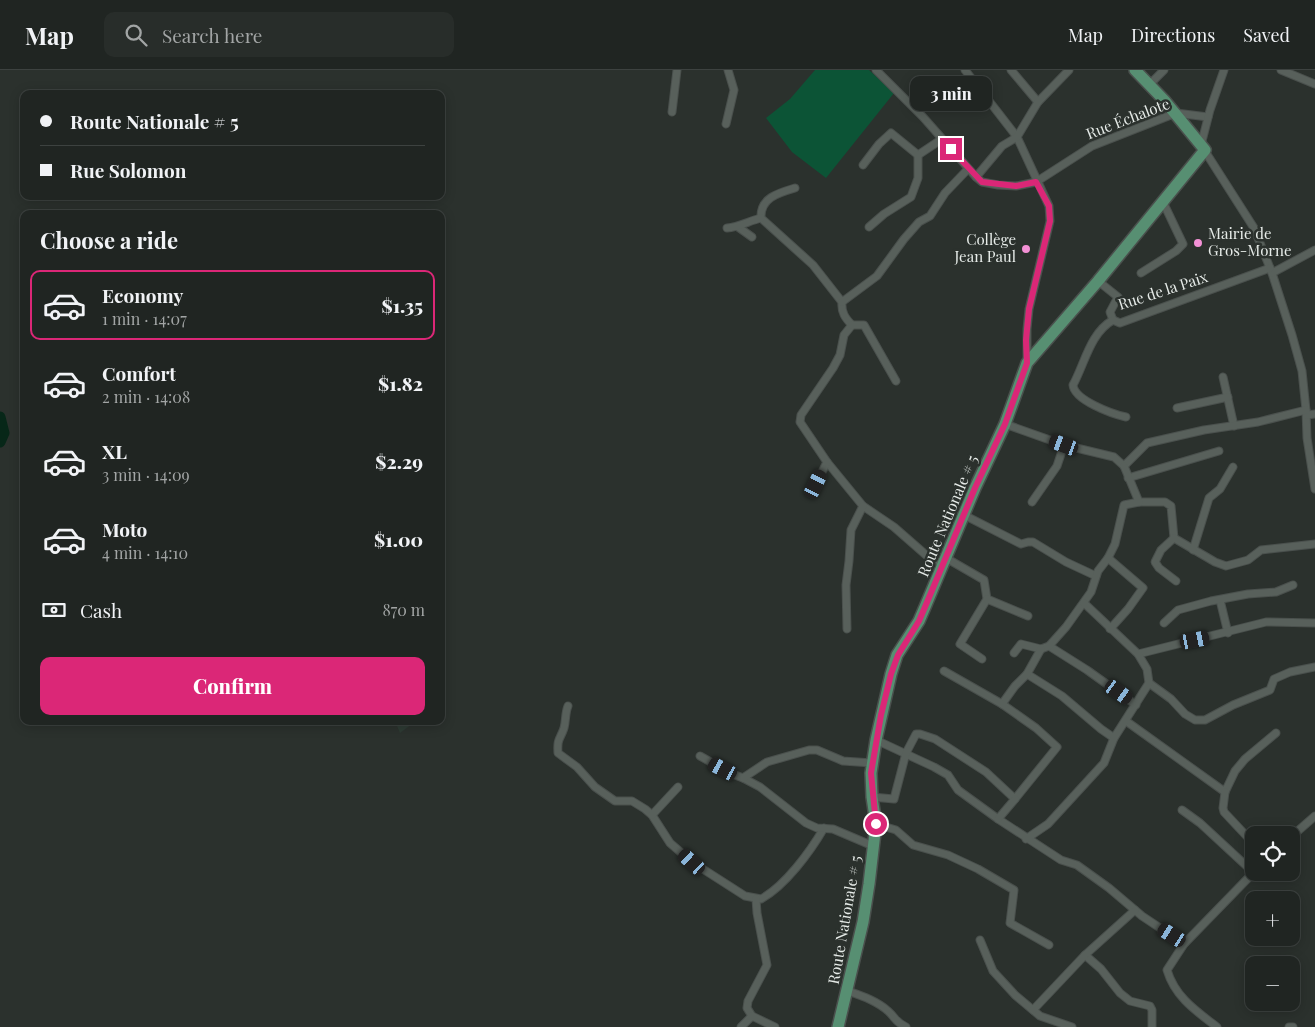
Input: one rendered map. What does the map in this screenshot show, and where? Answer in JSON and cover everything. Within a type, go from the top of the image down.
[{"type":"main road","points":[[1134,70],[1176,113],[1202,146]]},
{"type":"main road","name":"Route Nationale # 5","points":[[838,1027],[863,922],[876,824],[872,797],[872,762],[891,674],[898,655],[919,621],[1005,424],[1027,363],[1098,281],[1205,150],[1202,146]]},
{"type":"street","points":[[672,112],[677,70]]},
{"type":"street","points":[[726,124],[734,90],[728,70]]},
{"type":"street","points":[[876,70],[923,117],[968,169],[982,182],[1016,186],[1036,182]]},
{"type":"street","points":[[965,70],[1017,137],[1036,182],[1049,206],[1050,221],[1029,309],[1026,340],[1027,363]]},
{"type":"street","points":[[1011,70],[1038,102]]},
{"type":"street","points":[[976,177],[1002,146],[1017,137],[1038,102],[1069,70]]},
{"type":"street","points":[[1149,86],[1164,70]]},
{"type":"street","points":[[1224,70],[1208,117],[1202,146],[1254,228],[1271,270],[1299,358],[1312,448],[1315,488]]},
{"type":"street","points":[[1281,70],[1315,84]]},
{"type":"street","name":"Rue Échalote","points":[[1036,182],[1092,146],[1176,113],[1208,117]]},
{"type":"street","points":[[863,165],[878,144],[891,133],[918,156],[918,178],[911,197],[884,214],[869,227]]},
{"type":"street","points":[[918,156],[942,139]]},
{"type":"street","points":[[852,325],[841,309],[842,302],[877,276],[909,233],[919,222],[930,216],[945,193],[968,169]]},
{"type":"street","points":[[761,218],[763,208],[768,199],[777,193],[795,188]]},
{"type":"street","points":[[1142,272],[1176,251],[1183,244],[1163,202]]},
{"type":"street","points":[[761,218],[813,265],[842,302]]},
{"type":"street","points":[[727,228],[738,227],[744,223],[761,218]]},
{"type":"street","points":[[738,227],[752,237]]},
{"type":"street","name":"Rue de la Paix","points":[[1126,417],[1095,405],[1076,394],[1073,390],[1073,385],[1093,340],[1109,322],[1113,320],[1120,323],[1271,270],[1315,250]]},
{"type":"street","points":[[1098,281],[1118,297],[1110,312],[1113,320]]},
{"type":"street","points":[[896,381],[864,324],[852,325],[844,335],[840,355],[801,415],[800,422],[827,462],[863,506],[894,526],[935,561],[945,560],[984,580],[987,599],[960,644],[982,659]]},
{"type":"street","points":[[1224,377],[1234,426]]},
{"type":"street","points":[[1177,408],[1228,397]]},
{"type":"street","points":[[1124,466],[1147,443],[1204,430],[1306,413],[1315,414]]},
{"type":"street","points":[[1005,424],[1064,445],[1114,456],[1124,466],[1139,502]]},
{"type":"street","points":[[1032,502],[1057,466],[1064,445]]},
{"type":"street","points":[[1128,478],[1219,451]]},
{"type":"street","points":[[816,484],[827,462]]},
{"type":"street","points":[[1193,550],[1209,498],[1220,489],[1234,467]]},
{"type":"street","points":[[1014,653],[1021,644],[1041,649],[1049,646],[1084,603],[1098,571],[1108,558],[1115,544],[1124,505],[1139,502],[1165,502],[1171,506],[1174,538]]},
{"type":"street","points":[[847,629],[846,585],[850,561],[851,530],[863,506]]},
{"type":"street","points":[[964,515],[1021,544],[1033,542],[1087,574],[1096,576]]},
{"type":"street","points":[[1174,538],[1215,562],[1226,566],[1248,560],[1261,550],[1315,544]]},
{"type":"street","points":[[1174,538],[1162,550],[1155,562],[1159,568],[1176,581]]},
{"type":"street","points":[[1108,558],[1143,588],[1110,629]]},
{"type":"street","points":[[1164,623],[1178,610],[1248,594],[1276,592],[1294,586]]},
{"type":"street","points":[[987,599],[1028,616]]},
{"type":"street","points":[[1220,600],[1228,632]]},
{"type":"street","points":[[1084,603],[1138,654],[1146,669],[1150,683],[1171,699],[1185,714],[1196,720],[1205,720],[1233,705],[1270,690],[1274,679],[1290,672],[1315,667]]},
{"type":"street","points":[[1138,654],[1266,622],[1315,623]]},
{"type":"street","points":[[1049,646],[1136,705]]},
{"type":"street","points":[[1002,704],[1026,674],[1041,649]]},
{"type":"street","points":[[944,671],[1002,704],[1036,728],[1057,747],[998,819]]},
{"type":"street","points":[[1026,674],[1062,696],[1114,738]]},
{"type":"street","points":[[1026,839],[1048,824],[1104,763],[1114,738],[1150,683]]},
{"type":"street","points":[[568,706],[565,712],[564,727],[557,741],[558,752],[595,787],[615,801],[632,801],[645,809],[670,843],[692,862],[745,896],[761,900],[767,896],[803,859],[824,828]]},
{"type":"street","points":[[1126,721],[1226,792]]},
{"type":"street","points":[[1245,834],[1224,812],[1226,792],[1235,771],[1245,759],[1276,733]]},
{"type":"street","points":[[872,797],[894,799],[906,753],[916,734],[920,734],[935,739],[986,772],[1015,799]]},
{"type":"street","points":[[876,740],[948,775],[958,790],[998,819],[1061,860],[1077,865],[1135,910],[1184,944]]},
{"type":"street","points":[[742,778],[767,762],[809,750],[817,750],[843,761],[872,762]]},
{"type":"street","points":[[700,756],[760,787],[806,822],[818,828],[833,829],[873,846]]},
{"type":"street","points":[[652,816],[678,787]]},
{"type":"street","points":[[1182,810],[1200,823],[1245,864]]},
{"type":"street","points":[[1300,830],[1315,816]]},
{"type":"street","points":[[876,824],[896,830],[913,846],[948,855],[978,869],[1014,890],[1010,923],[1049,945]]},
{"type":"street","points":[[1217,1027],[1192,1009],[1180,996],[1170,980],[1167,970],[1184,944],[1245,881]]},
{"type":"street","points":[[756,899],[767,965],[748,1001],[747,1008],[752,1016],[774,1027]]},
{"type":"street","points":[[1033,1010],[1085,955],[1135,910]]},
{"type":"street","points":[[980,940],[993,971],[1015,995],[1040,1016],[1072,1027]]},
{"type":"street","points":[[1085,955],[1100,969],[1120,993],[1130,1001],[1150,1006],[1152,1010],[1152,1027]]},
{"type":"street","points":[[848,991],[874,1001],[890,1012],[896,1022],[906,1027]]},
{"type":"street","points":[[741,1027],[752,1016]]},
{"type":"shaded area","points":[[397,725],[411,725],[400,733]]},
{"type":"green space","points":[[815,70],[869,70],[894,93],[826,178],[792,152],[766,118],[790,99]]},
{"type":"waterway","points":[[0,417],[4,433],[0,442]]},
{"type":"place","name":"Mairie de Gros-Morne","points":[[1198,243]]},
{"type":"place","name":"Collège Jean Paul","points":[[1026,249]]},
{"type":"route","points":[[876,824],[872,797],[872,762],[891,674],[898,655],[919,621],[975,488],[1005,424],[1027,363],[1026,340],[1029,309],[1050,221],[1049,206],[1036,182],[1016,186],[982,182],[951,149]]}]
